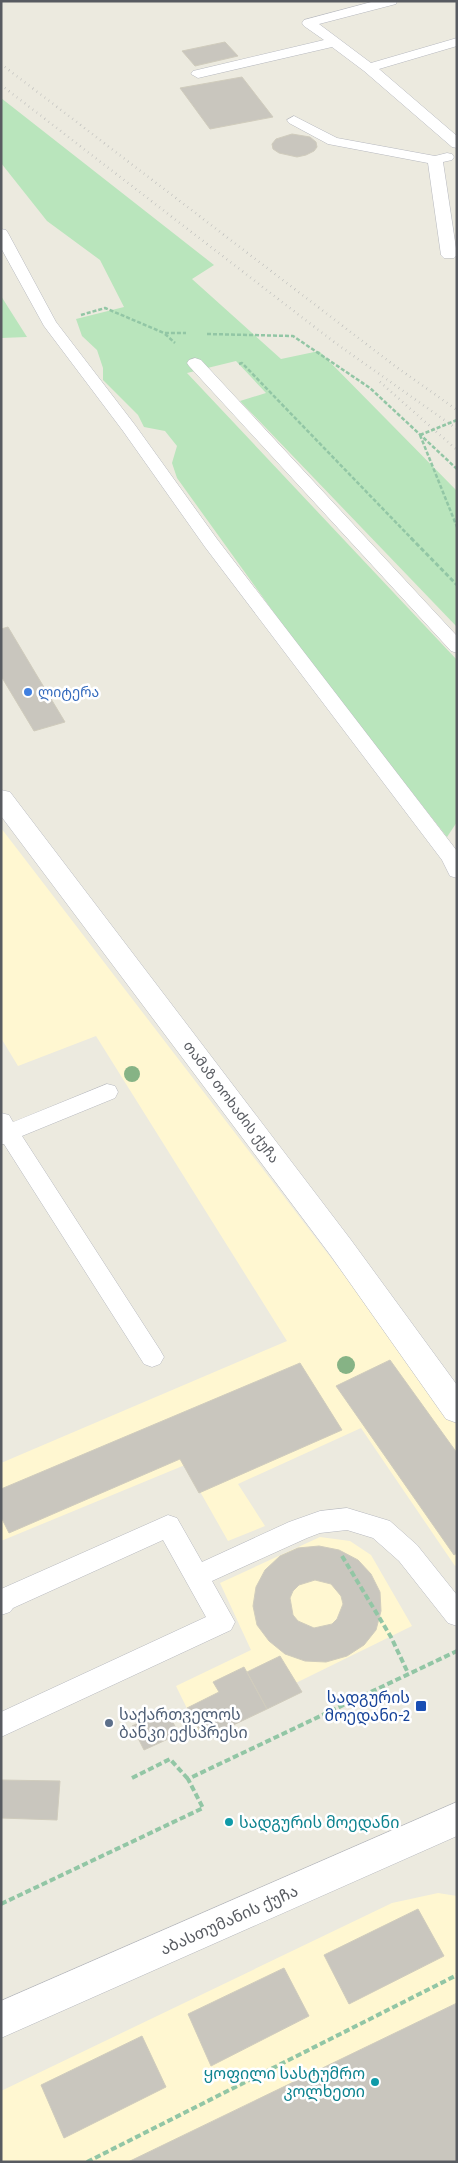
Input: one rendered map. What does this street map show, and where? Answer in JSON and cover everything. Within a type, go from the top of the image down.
[{"type":"street","name":"თამაზ თოხაძის ქუჩა","points":[[1,798],[341,1248],[457,1410]]},
{"type":"street","name":"აბასთუმანის ქუჩა","points":[[1,2020],[457,1820]]},
{"type":"lane","points":[[391,1],[309,23],[369,68],[457,144]]},
{"type":"lane","points":[[198,74],[334,42]]},
{"type":"lane","points":[[369,68],[457,42]]},
{"type":"lane","points":[[294,120],[333,141],[435,160],[457,155]]},
{"type":"lane","points":[[435,160],[449,255]]},
{"type":"lane","points":[[1,233],[49,323],[130,428],[210,543],[455,856]]},
{"type":"lane","points":[[194,363],[457,647]]},
{"type":"lane","points":[[106,1092],[4,1130],[152,1357]]},
{"type":"lane","points":[[197,1576],[298,1530],[320,1522],[347,1519],[381,1529],[408,1553],[457,1615]]},
{"type":"lane","points":[[1,1604],[4,1600],[168,1526],[222,1622],[1,1724]]},
{"type":"path","points":[[49,323],[105,308],[164,333],[194,334]]},
{"type":"path","points":[[204,334],[293,336],[370,388],[457,469]]},
{"type":"path","points":[[242,363],[457,585]]},
{"type":"path","points":[[420,435],[457,420]]},
{"type":"path","points":[[420,435],[457,527]]},
{"type":"path","points":[[338,1548],[390,1637],[408,1673]]},
{"type":"path","points":[[188,1779],[457,1651]]},
{"type":"path","points":[[1,1904],[203,1808],[188,1779],[170,1759],[132,1778]]},
{"type":"path","points":[[87,2162],[457,1975]]},
{"type":"shaded area","points":[[1,828],[457,1422],[457,1565],[455,1566],[361,1428],[238,1484],[265,1526],[228,1541],[185,1465],[1,1541],[1,1463],[287,1341],[96,1036],[18,1066],[1,1038]]},
{"type":"shaded area","points":[[320,1537],[350,1541],[371,1555],[412,1626],[198,1731],[176,1686],[251,1650],[220,1583]]},
{"type":"shaded area","points":[[438,1893],[457,1896],[457,2162],[1,2162],[1,2091],[392,1903]]},
{"type":"green space","points":[[1,98],[214,265],[192,279],[281,359],[319,351],[457,491],[457,627],[240,401],[266,393],[236,361],[187,373],[457,660],[457,822],[447,837],[300,649],[177,478],[172,463],[177,446],[165,431],[144,427],[138,415],[103,380],[103,368],[97,350],[82,336],[76,319],[124,307],[100,260],[47,221],[1,163]]},
{"type":"green space","points":[[1,296],[27,337],[1,338]]},
{"type":"building","points":[[225,42],[238,56],[195,66],[182,51]]},
{"type":"building","points":[[242,77],[273,117],[210,129],[180,88]]},
{"type":"building","points":[[292,134],[310,137],[316,142],[317,147],[306,155],[297,157],[279,153],[273,149],[272,144],[276,139]]},
{"type":"building","points":[[8,627],[65,722],[34,731],[1,676],[1,629]]},
{"type":"building","points":[[390,1360],[457,1453],[457,1553],[454,1555],[336,1386]]},
{"type":"building","points":[[300,1363],[342,1430],[199,1493],[180,1459],[9,1533],[1,1517],[1,1489]]},
{"type":"building","points":[[319,1546],[339,1550],[358,1560],[371,1574],[380,1592],[381,1611],[376,1630],[364,1645],[347,1656],[326,1662],[305,1661],[285,1654],[269,1641],[257,1625],[253,1606],[256,1587],[265,1570],[280,1556],[298,1548]],"holes":[[[315,1580],[331,1584],[341,1596],[343,1604],[337,1619],[332,1624],[314,1628],[298,1621],[293,1615],[290,1598],[293,1591],[299,1585]]]},
{"type":"building","points":[[280,1656],[302,1692],[267,1709],[247,1672]]},
{"type":"building","points":[[244,1667],[267,1709],[204,1739],[187,1708],[219,1692],[213,1682]]},
{"type":"building","points":[[166,1709],[179,1734],[144,1750],[132,1726]]},
{"type":"building","points":[[1,1780],[60,1781],[57,1820],[1,1818]]},
{"type":"building","points":[[418,1909],[444,1956],[349,2004],[324,1955]]},
{"type":"building","points":[[284,1968],[309,2016],[211,2066],[188,2014]]},
{"type":"building","name":"ყოფილი სასტუმრო კოლხეთი","points":[[457,2003],[457,2162],[128,2162]]},
{"type":"building","points":[[142,2036],[166,2087],[64,2138],[41,2085]]},
{"type":"railway","points":[[1,64],[395,366],[457,410]]},
{"type":"railway","points":[[1,85],[334,342],[457,429]]},
{"type":"railway","points":[[380,382],[457,450]]},
{"type":"place","name":"ლიტერა","points":[[28,692]]},
{"type":"place","name":"სადგურის მოედანი-2","points":[[421,1706]]},
{"type":"place","name":"საქართველოს ბანკი ექსპრესი","points":[[109,1723]]},
{"type":"place","name":"სადგურის მოედანი","points":[[229,1822]]},
{"type":"place","name":"ყოფილი სასტუმრო კოლხეთი","points":[[375,2082]]}]
